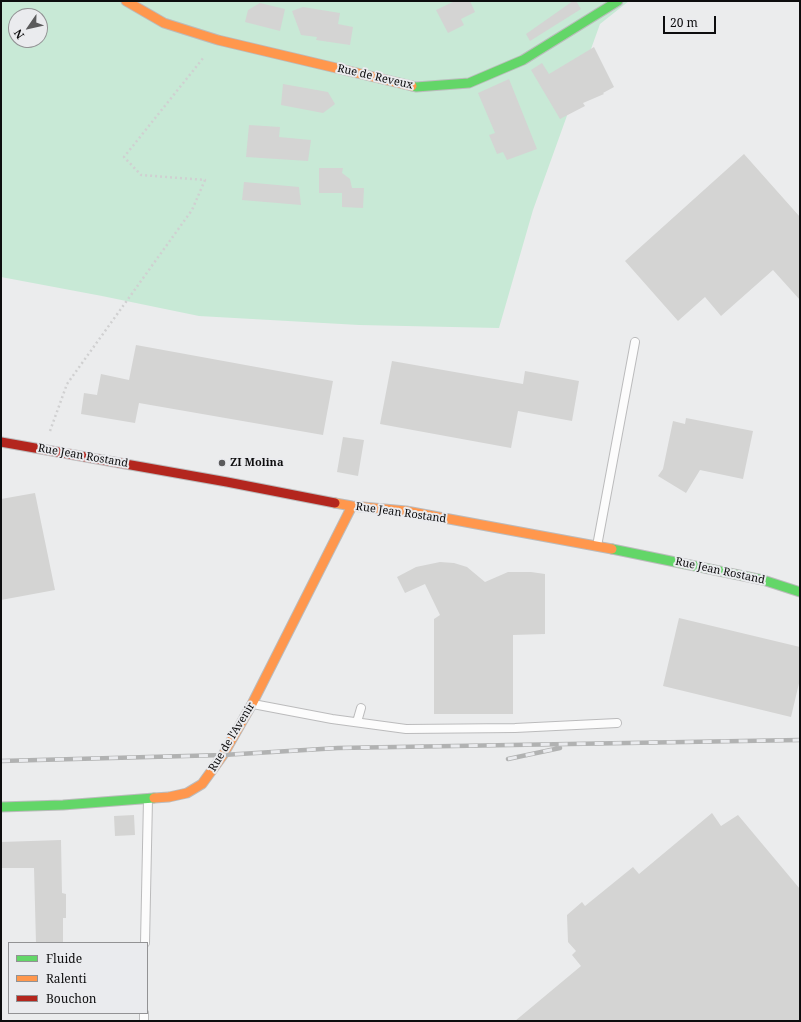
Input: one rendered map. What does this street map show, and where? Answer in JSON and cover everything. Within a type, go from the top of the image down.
[{"type":"street","name":"Rue de Reveux","points":[[126,1],[164,23],[218,40],[416,88],[469,83],[523,60],[618,1]]},
{"type":"street","name":"Rue Jean Rostand","points":[[1,442],[352,506],[406,512],[596,546],[763,580],[800,592]]},
{"type":"street","name":"Rue de l'Avenir","points":[[1,807],[63,805],[169,797],[187,793],[202,784],[223,755],[252,704],[352,506]]},
{"type":"lane","points":[[596,546],[635,342]]},
{"type":"lane","points":[[252,704],[332,719],[406,729],[515,728],[617,723]]},
{"type":"lane","points":[[357,722],[360,708]]},
{"type":"lane","points":[[145,942],[148,798]]},
{"type":"path","points":[[44,449],[67,384],[192,210],[205,180],[141,175],[124,157],[218,40]]},
{"type":"green space","points":[[1,1],[629,1],[600,24],[533,210],[499,328],[359,325],[199,316],[1,277]]},
{"type":"building","points":[[455,1],[470,1],[475,12],[461,19],[464,25],[448,33],[436,10]]},
{"type":"building","points":[[573,1],[576,1],[581,9],[530,41],[526,34]]},
{"type":"building","points":[[260,3],[285,9],[280,31],[245,22],[248,10]]},
{"type":"building","points":[[303,7],[340,13],[338,24],[353,27],[350,45],[316,40],[317,37],[301,35],[292,11]]},
{"type":"building","points":[[594,47],[614,87],[603,93],[604,94],[583,103],[585,106],[560,119],[531,70],[542,63],[549,74]]},
{"type":"building","points":[[509,79],[537,149],[507,160],[503,152],[497,154],[489,135],[495,133],[478,93]]},
{"type":"building","points":[[283,84],[328,92],[335,104],[323,113],[281,105]]},
{"type":"building","points":[[249,125],[280,127],[279,137],[311,140],[308,161],[246,157]]},
{"type":"building","points":[[744,154],[800,217],[800,300],[773,270],[721,316],[705,297],[678,321],[625,261]]},
{"type":"building","points":[[319,168],[343,168],[342,173],[350,179],[352,188],[364,188],[363,208],[342,207],[342,193],[319,193]]},
{"type":"building","points":[[244,182],[299,187],[301,205],[242,200]]},
{"type":"building","points":[[136,345],[333,381],[323,435],[139,403],[135,423],[81,414],[84,393],[97,395],[101,374],[129,380]]},
{"type":"building","points":[[392,361],[523,384],[525,371],[579,381],[572,421],[518,411],[511,448],[380,424]]},
{"type":"building","points":[[686,418],[753,431],[743,479],[700,470],[686,493],[658,476],[663,469],[673,421],[685,424]]},
{"type":"building","points":[[343,437],[364,440],[358,476],[337,472]]},
{"type":"building","points":[[35,493],[55,590],[1,600],[1,499]]},
{"type":"building","points":[[440,562],[454,563],[467,567],[485,582],[508,572],[531,572],[545,574],[545,634],[513,635],[513,714],[434,714],[434,619],[440,615],[425,584],[405,593],[397,577],[416,567]]},
{"type":"building","points":[[679,618],[800,647],[800,679],[791,717],[663,686]]},
{"type":"building","points":[[712,813],[721,826],[738,815],[800,889],[800,1021],[515,1021],[581,966],[572,955],[576,951],[568,942],[567,915],[582,902],[585,906],[633,867],[639,874]]},
{"type":"building","points":[[134,815],[135,835],[115,836],[114,816]]},
{"type":"building","points":[[61,840],[62,893],[66,894],[66,918],[63,918],[63,942],[36,942],[34,868],[1,868],[1,842]]},
{"type":"railway","points":[[1,761],[223,755],[338,748],[800,740]]},
{"type":"railway","points":[[508,759],[560,748]]},
{"type":"traffic: fast","points":[[412,86],[416,87],[469,83],[523,60],[618,1]]},
{"type":"traffic: fast","points":[[612,549],[763,580],[800,592]]},
{"type":"traffic: fast","points":[[1,807],[63,805],[154,798]]},
{"type":"traffic: slow","points":[[126,1],[164,23],[218,40],[412,86]]},
{"type":"traffic: slow","points":[[335,503],[406,511],[612,549]]},
{"type":"traffic: slow","points":[[154,798],[169,797],[187,793],[202,784],[223,755],[252,704],[352,506]]},
{"type":"traffic: jam","points":[[1,442],[227,482],[335,503]]},
{"type":"place","name":"ZI Molina","points":[[222,463]]}]
